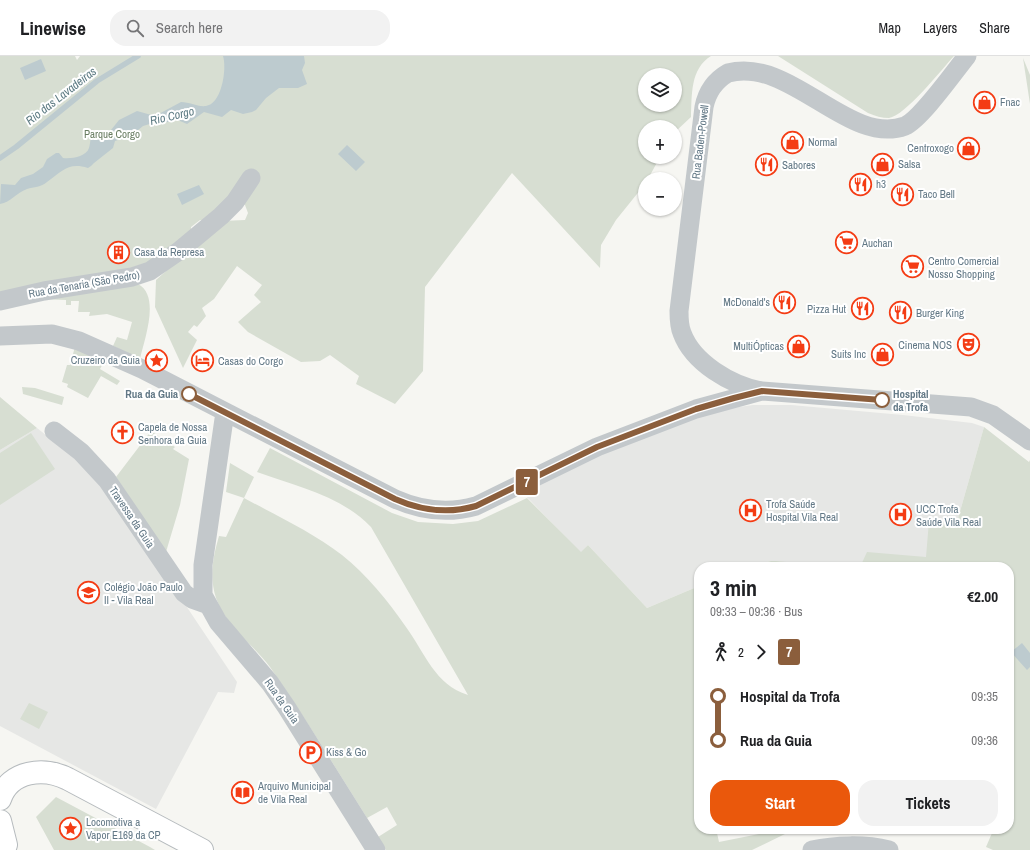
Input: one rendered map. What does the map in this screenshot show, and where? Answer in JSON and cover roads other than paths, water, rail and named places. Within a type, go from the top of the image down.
[{"type":"main road","points":[[0,800],[8,779],[39,772],[61,776],[202,850]]},
{"type":"main road","points":[[0,821],[5,845]]},
{"type":"street","name":"Rua Baden-Powell","points":[[762,391],[731,381],[705,363],[685,340],[679,322],[704,107],[707,93],[717,81],[730,72],[747,67],[763,66],[784,74],[866,123],[883,127],[898,127],[909,124],[919,115],[967,56]]},
{"type":"street","name":"Rua da Tenaria (São Pedro)","points":[[0,301],[44,291],[132,277],[150,271],[222,216],[235,202],[251,178]]},
{"type":"street","points":[[0,336],[52,334],[79,341],[142,369],[408,505],[426,510],[446,511],[468,509],[489,501],[597,447],[696,409],[762,391],[970,407],[993,415],[1030,441]]},
{"type":"street","name":"Rua da Guia","points":[[225,412],[202,575],[203,595],[206,604],[218,622],[278,695],[376,850]]},
{"type":"street","name":"Travessa da Guia","points":[[54,431],[81,452],[107,480],[184,593],[192,599],[206,604]]},
{"type":"street","points":[[812,850],[826,847],[849,847],[889,850]]},
{"type":"water","name":"Rio Corgo","points":[[223,56],[304,56],[305,63],[302,70],[307,84],[298,88],[279,88],[252,112],[243,114],[231,110],[222,117],[204,112],[187,124],[173,118],[169,122],[153,123],[143,126],[132,135],[115,141],[113,148],[88,168],[81,166],[70,167],[45,184],[27,189],[0,204],[1,184],[15,185],[21,178],[33,174],[43,167],[47,159],[56,153],[59,153],[63,158],[74,158],[85,154],[89,147],[91,138],[95,136],[107,135],[119,120],[137,111],[155,116],[181,102],[203,106],[211,104],[216,99],[224,77]]},
{"type":"water","points":[[41,59],[46,71],[25,80],[20,68]]},
{"type":"water","points":[[347,145],[365,162],[356,171],[338,154]]},
{"type":"water","points":[[199,185],[204,194],[182,205],[177,194]]},
{"type":"water","points":[[1022,643],[1030,653],[1030,667],[1027,670],[1014,655],[1014,650]]},
{"type":"waterway","name":"Rio das Lavadeiras","points":[[0,158],[16,147],[97,81],[138,56]]},
{"type":"place","name":"Fnac","points":[[984,102]]},
{"type":"place","name":"Normal","points":[[793,142]]},
{"type":"place","name":"Centroxogo","points":[[969,148]]},
{"type":"place","name":"Salsa","points":[[883,164]]},
{"type":"place","name":"Sabores","points":[[767,165]]},
{"type":"place","name":"h3","points":[[860,184]]},
{"type":"place","name":"Taco Bell","points":[[902,194]]},
{"type":"place","name":"Auchan","points":[[846,243]]},
{"type":"place","name":"Casa da Represa","points":[[118,252]]},
{"type":"place","name":"Centro Comercial Nosso Shopping","points":[[912,267]]},
{"type":"place","name":"McDonald's","points":[[785,302]]},
{"type":"place","name":"Pizza Hut","points":[[862,309]]},
{"type":"place","name":"Burger King","points":[[900,313]]},
{"type":"place","name":"Cinema NOS","points":[[968,345]]},
{"type":"place","name":"MultiÓpticas","points":[[799,346]]},
{"type":"place","name":"Suits Inc","points":[[882,354]]},
{"type":"place","name":"Cruzeiro da Guia","points":[[156,360]]},
{"type":"place","name":"Casas do Corgo","points":[[203,361]]},
{"type":"place","name":"Rua da Guia","points":[[189,394]]},
{"type":"place","name":"Hospital da Trofa","points":[[882,400]]},
{"type":"place","name":"Capela de Nossa Senhora da Guia","points":[[123,433]]},
{"type":"place","name":"Trofa Saúde Hospital Vila Real","points":[[750,510]]},
{"type":"place","name":"UCC Trofa Saúde Vila Real","points":[[900,515]]},
{"type":"place","name":"Colégio João Paulo II - Vila Real","points":[[89,593]]},
{"type":"place","name":"Kiss & Go","points":[[310,752]]},
{"type":"place","name":"Arquivo Municipal de Vila Real","points":[[243,792]]},
{"type":"place","name":"Locomotiva a Vapor E169 da CP","points":[[70,828]]},
{"type":"park label","name":"Parque Corgo","points":[[112,134]]}]
